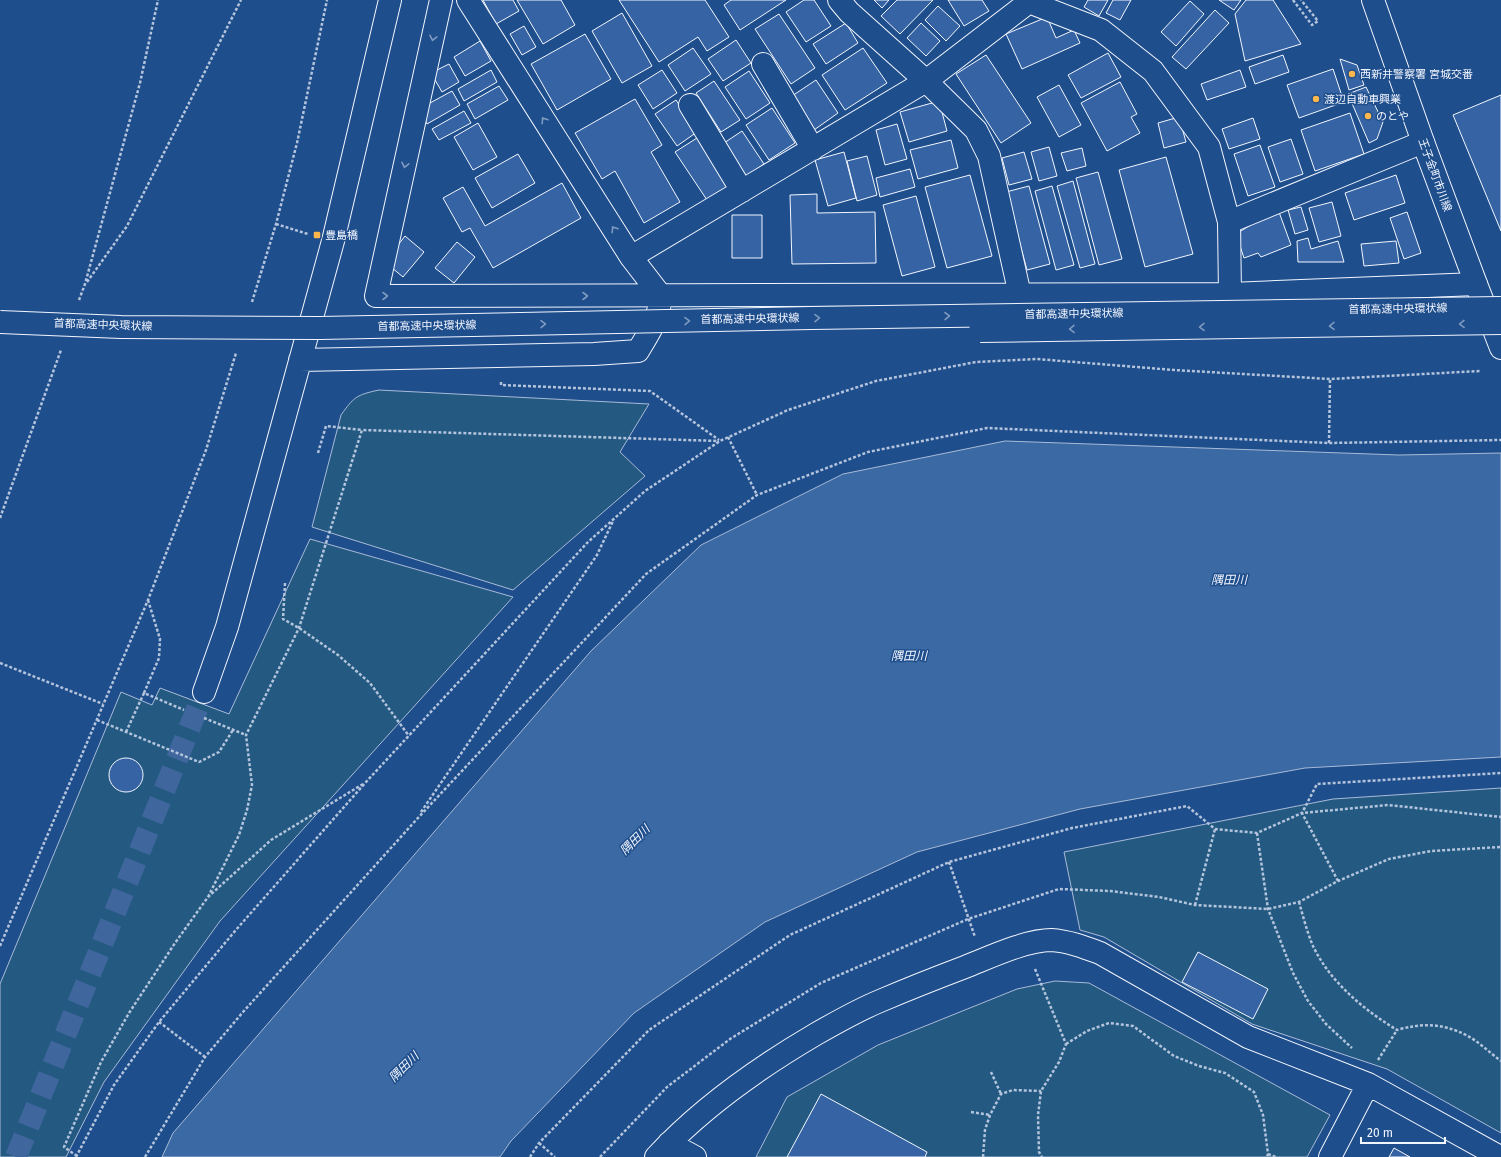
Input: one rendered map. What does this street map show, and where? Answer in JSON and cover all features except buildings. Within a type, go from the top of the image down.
[{"type":"main road","points":[[441,0],[376,296],[1230,294],[1476,284]]},
{"type":"main road","points":[[300,360],[594,354],[638,351],[654,326],[661,296],[631,257],[468,0]]},
{"type":"main road","points":[[839,0],[976,130],[989,156],[1020,294]]},
{"type":"main road","name":"王子金町市川線","points":[[1373,0],[1423,142],[1501,348]]},
{"type":"main road","points":[[631,257],[926,81],[1030,1],[1101,30],[1153,71],[1209,148],[1229,222],[1230,294]]},
{"type":"main road","points":[[204,692],[227,627],[333,241],[391,4]]},
{"type":"main road","points":[[763,64],[813,149]]},
{"type":"main road","points":[[690,105],[742,191]]},
{"type":"main road","points":[[1229,222],[1423,142]]},
{"type":"main road","name":"首都高速中央環状線","points":[[0,322],[121,327],[320,328],[819,318],[1501,308]]},
{"type":"main road","name":"首都高速中央環状線","points":[[0,334],[119,339],[317,341],[1501,323]]},
{"type":"main road","points":[[663,1150],[702,1112],[754,1073],[799,1044],[845,1018],[914,987],[1025,945],[1050,940],[1076,944],[1100,953],[1248,1037],[1368,1084],[1500,1157]]},
{"type":"main road","points":[[1330,1157],[1368,1084]]},
{"type":"main road","points":[[663,1150],[695,1157]]},
{"type":"path","points":[[77,307],[85,284],[140,83],[158,0]]},
{"type":"path","points":[[85,284],[127,226],[241,0]]},
{"type":"path","points":[[250,307],[276,224],[297,142],[327,0]]},
{"type":"path","points":[[1294,1],[1312,25],[1318,21],[1301,0]]},
{"type":"path","points":[[276,224],[333,241]]},
{"type":"path","points":[[0,518],[63,344]]},
{"type":"path","points":[[0,946],[148,600],[206,450],[236,352]]},
{"type":"path","points":[[362,430],[299,628],[246,735],[252,785],[247,810],[239,835],[208,897],[175,943],[129,1013],[101,1062],[64,1147],[76,1156],[114,1085],[158,1022],[235,931],[366,782],[588,542],[645,491],[720,441],[788,410],[876,381],[976,362],[1037,359],[1174,370],[1330,379],[1480,371]]},
{"type":"path","points":[[501,379],[501,385],[650,391],[720,441]]},
{"type":"path","points":[[1329,443],[1330,379]]},
{"type":"path","points":[[318,453],[326,426],[362,430],[720,441]]},
{"type":"path","points":[[144,1157],[205,1057],[243,1012],[416,819],[646,574],[757,495],[868,452],[987,428],[1329,443],[1501,440]]},
{"type":"path","points":[[728,437],[757,495]]},
{"type":"path","points":[[416,819],[597,555],[614,518]]},
{"type":"path","points":[[285,584],[283,619],[299,628],[338,655],[370,683],[409,736]]},
{"type":"path","points":[[126,732],[159,658],[160,639],[148,600]]},
{"type":"path","points":[[0,663],[103,704]]},
{"type":"path","points":[[144,693],[185,710]]},
{"type":"path","points":[[199,716],[246,735]]},
{"type":"path","points":[[97,720],[199,762],[219,752],[233,730]]},
{"type":"path","points":[[1302,813],[1317,784],[1501,773]]},
{"type":"path","points":[[208,897],[271,840],[366,782]]},
{"type":"path","points":[[530,1157],[539,1143],[649,1030],[790,935],[950,862],[1072,828],[1188,806],[1215,829],[1257,833],[1302,813],[1388,805],[1501,817]]},
{"type":"path","points":[[1302,813],[1338,881]]},
{"type":"path","points":[[1195,905],[1215,829]]},
{"type":"path","points":[[1257,833],[1268,909],[1293,973],[1308,1001],[1326,1024],[1357,1052]]},
{"type":"path","points":[[600,1157],[668,1086],[730,1039],[821,983],[968,918],[1059,889],[1110,891],[1159,897],[1195,905],[1268,909],[1299,902],[1338,881],[1389,859],[1431,851],[1501,847]]},
{"type":"path","points":[[950,862],[968,918]]},
{"type":"path","points":[[1299,902],[1313,946],[1326,967],[1340,985],[1360,1004],[1380,1020],[1397,1030]]},
{"type":"path","points":[[1025,945],[1066,1044]]},
{"type":"path","points":[[158,1022],[205,1057]]},
{"type":"path","points":[[1042,1157],[1039,1152],[1038,1115],[1041,1092],[1059,1062],[1066,1044],[1087,1032],[1109,1023],[1133,1026],[1174,1056],[1199,1066],[1225,1073],[1254,1092],[1263,1115],[1267,1156],[1276,1157]]},
{"type":"path","points":[[1378,1061],[1397,1030],[1413,1026],[1437,1025],[1466,1035],[1501,1061]]},
{"type":"path","points":[[991,1072],[1000,1094]]},
{"type":"path","points":[[983,1157],[985,1130],[1000,1094],[1013,1090],[1041,1092]]},
{"type":"path","points":[[971,1112],[990,1115]]},
{"type":"path","points":[[539,1143],[555,1157]]},
{"type":"shaded area","points":[[379,390],[649,404],[620,452],[645,476],[513,590],[312,527],[341,415],[349,404],[360,395]]},
{"type":"shaded area","points":[[310,539],[513,597],[220,921],[104,1082],[66,1157],[0,1157],[0,984],[121,692],[152,705],[160,688],[229,714]]},
{"type":"shaded area","points":[[1501,788],[1501,1133],[1387,1069],[1252,1024],[1104,937],[1080,930],[1064,852],[1333,799]]},
{"type":"shaded area","points":[[1055,981],[1089,983],[1330,1115],[1307,1157],[756,1157],[787,1097],[878,1045],[1017,989]]},
{"type":"water","name":"隅田川","points":[[1005,441],[1399,455],[1501,453],[1501,757],[1305,768],[1080,809],[917,852],[765,922],[634,1013],[511,1141],[500,1157],[162,1157],[173,1133],[591,651],[701,545],[843,474]]},
{"type":"tunnel","points":[[16,1157],[204,692]]},
{"type":"place","name":"西新井警察署 宮城交番","points":[[1352,74]]},
{"type":"place","name":"渡辺自動車興業","points":[[1316,99]]},
{"type":"place","name":"のとや","points":[[1368,116]]},
{"type":"place","name":"豊島橋","points":[[317,235]]}]
